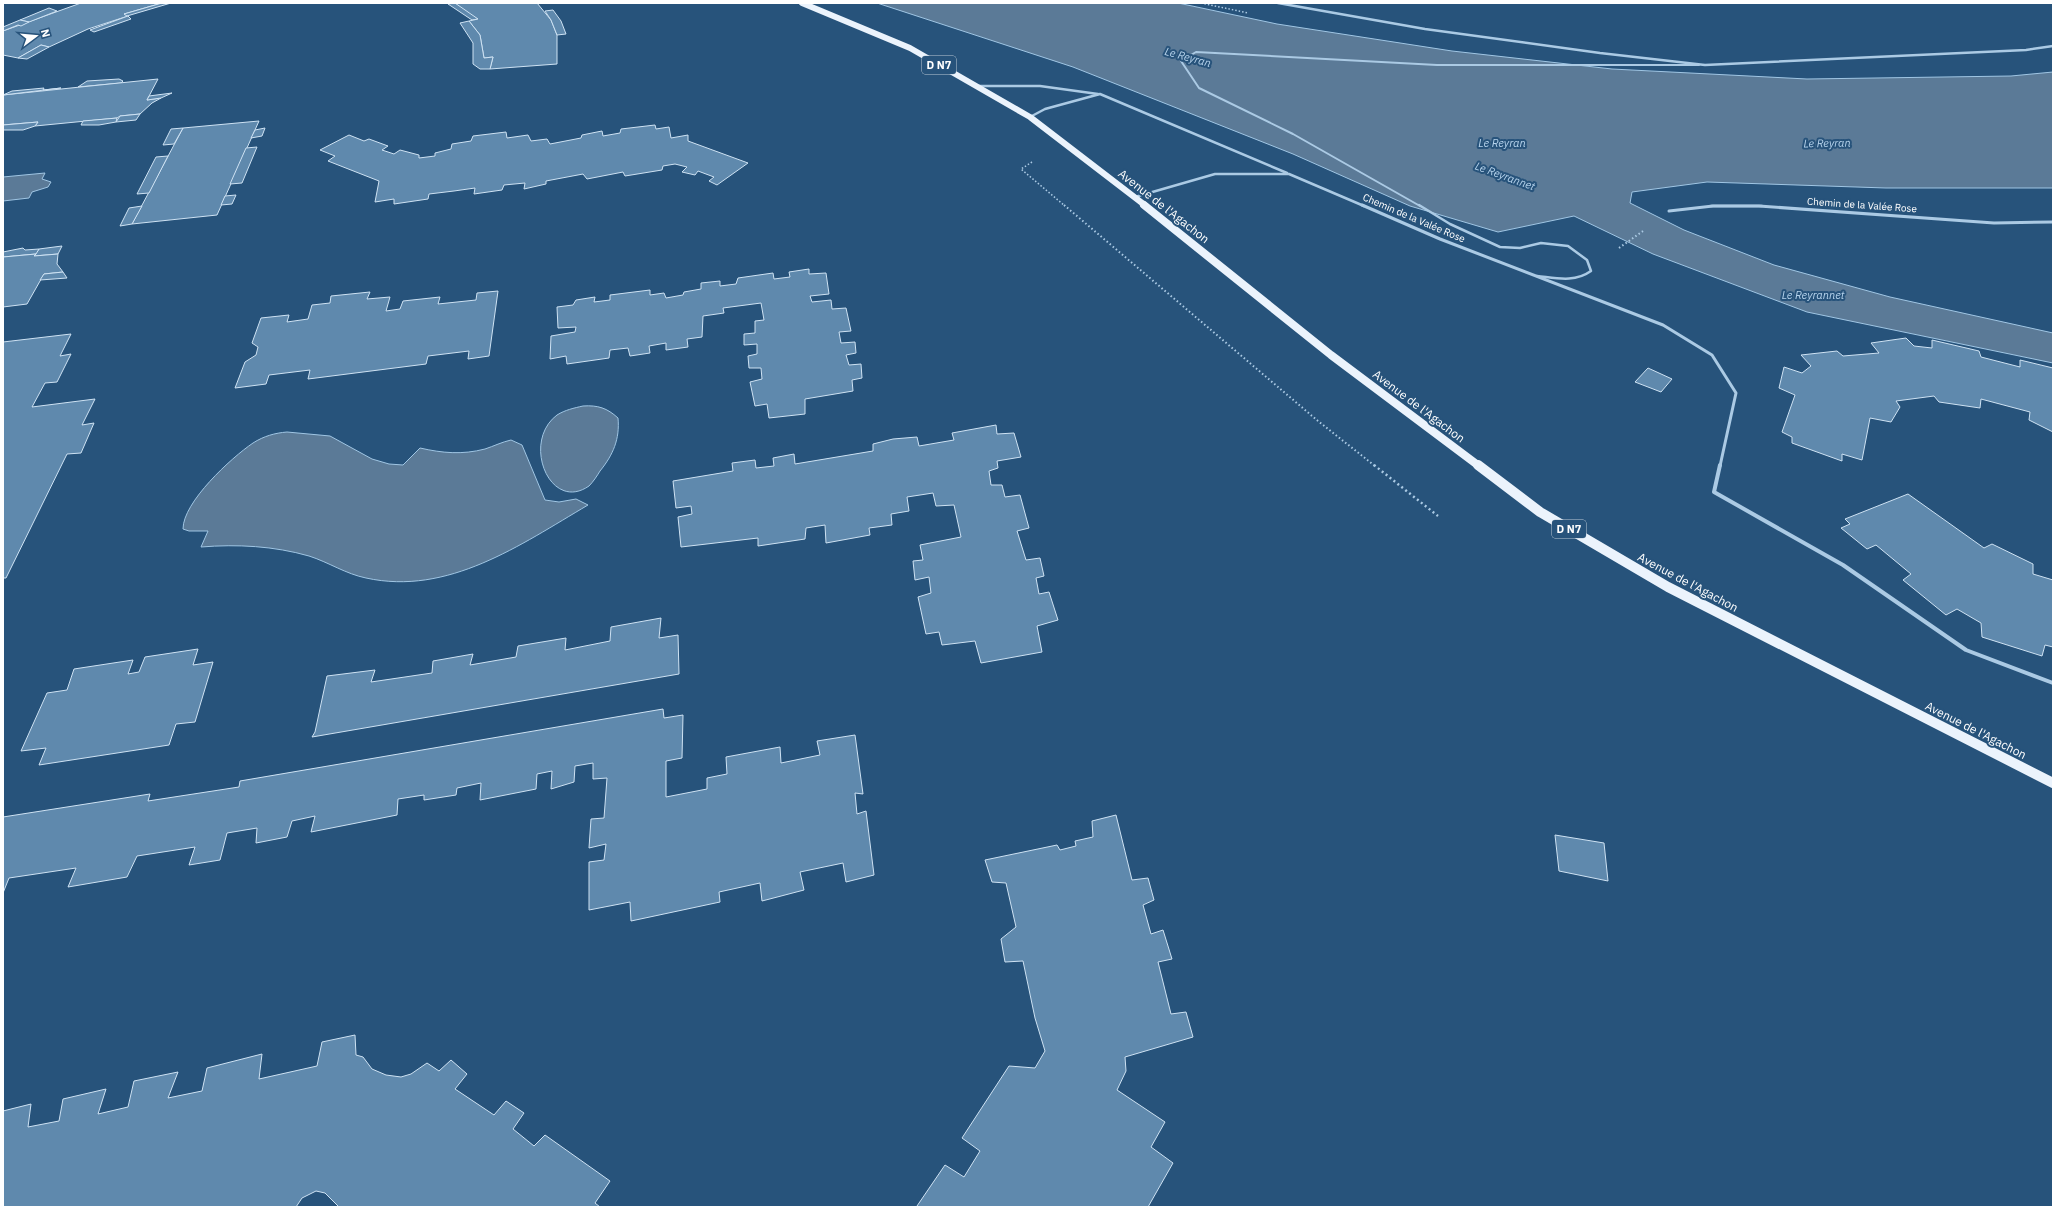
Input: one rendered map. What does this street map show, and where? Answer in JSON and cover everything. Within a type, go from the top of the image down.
[{"type":"main road","name":"Avenue de l'Agachon","points":[[802,3],[910,48],[1030,117],[1134,197],[1331,355],[1540,512],[1668,587],[2053,783]]},
{"type":"street","points":[[1278,3],[1425,29],[1600,54],[1705,65],[2026,50],[2053,46]]},
{"type":"street","name":"Chemin de la Valée Rose","points":[[975,86],[1040,86],[1100,94],[1440,239],[1664,325],[1712,355],[1736,393],[1714,492],[1843,565],[1966,650],[2053,683]]},
{"type":"street","points":[[1030,117],[1045,109],[1100,94]]},
{"type":"street","name":"Chemin de la Valée Rose","points":[[1134,197],[1215,174],[1289,174]]},
{"type":"street","name":"Chemin de la Valée Rose","points":[[1670,211],[1713,206],[1759,206],[1994,223],[2053,222]]},
{"type":"lane","points":[[1533,275],[1574,279],[1584,278],[1591,271],[1587,260],[1568,246],[1541,243],[1520,248],[1500,247],[1450,224],[1385,185],[1293,134],[1199,88],[1181,60],[1196,52],[1438,65],[1705,65]]},
{"type":"path","points":[[1067,145],[1021,169],[1318,421],[1438,516]]},
{"type":"water","name":"Le Reyran","points":[[877,3],[1178,3],[1277,24],[1452,51],[1612,69],[1807,79],[2011,76],[2053,72],[2053,188],[1886,188],[1707,182],[1632,192],[1630,203],[1684,230],[1774,265],[1890,297],[2053,333],[2053,363],[1807,312],[1653,254],[1574,216],[1498,232],[1410,206],[1293,154],[1073,67]]},
{"type":"water","points":[[45,173],[42,179],[51,182],[48,187],[32,192],[29,198],[3,201],[3,177]]},
{"type":"water","points":[[583,406],[602,408],[618,418],[617,440],[609,459],[589,486],[575,492],[562,490],[552,483],[545,471],[541,456],[541,441],[546,427],[557,415],[566,410]]},
{"type":"water","points":[[287,432],[330,436],[372,459],[389,464],[403,465],[420,448],[460,453],[485,449],[511,440],[522,445],[545,500],[559,502],[576,499],[588,505],[536,536],[482,563],[454,573],[426,580],[396,582],[366,578],[351,574],[309,556],[269,548],[242,546],[201,547],[208,531],[189,531],[183,529],[185,518],[199,494],[221,470],[253,443],[270,435]]},
{"type":"building","points":[[81,3],[162,3],[124,14],[128,16],[88,29],[49,47],[41,45],[18,58],[3,55],[3,31]]},
{"type":"building","points":[[162,3],[171,3],[127,16],[124,14]]},
{"type":"building","points":[[455,3],[467,9],[478,19],[472,20],[448,4]]},
{"type":"building","points":[[455,3],[537,3],[551,20],[557,35],[557,64],[490,69],[493,57],[484,58],[480,35],[469,21],[478,19]]},
{"type":"building","points":[[49,8],[57,11],[29,22],[20,20]]},
{"type":"building","points":[[553,10],[561,21],[566,34],[557,35],[551,20],[545,11]]},
{"type":"building","points":[[128,16],[131,19],[94,32],[90,30]]},
{"type":"building","points":[[20,20],[29,22],[3,31],[3,27]]},
{"type":"building","points":[[469,21],[480,35],[484,58],[493,57],[490,69],[480,69],[473,64],[473,43],[460,23]]},
{"type":"building","points":[[41,45],[49,47],[27,59],[18,58]]},
{"type":"building","points":[[119,79],[123,81],[121,83],[78,87],[87,81]]},
{"type":"building","points":[[158,79],[147,100],[161,98],[152,103],[140,114],[120,116],[117,118],[35,126],[38,122],[3,125],[3,95]]},
{"type":"building","points":[[44,88],[43,90],[61,88],[3,95],[12,91]]},
{"type":"building","points":[[172,93],[161,98],[147,100],[149,96]]},
{"type":"building","points":[[140,114],[136,120],[116,122],[120,116]]},
{"type":"building","points":[[117,118],[116,122],[99,125],[81,125],[83,121]]},
{"type":"building","points":[[259,121],[217,215],[132,224],[183,128]]},
{"type":"building","points":[[38,122],[35,126],[23,130],[3,130],[3,125]]},
{"type":"building","points":[[655,125],[656,129],[669,127],[671,138],[688,135],[688,141],[748,163],[717,185],[709,181],[714,177],[698,171],[695,175],[682,172],[687,167],[675,164],[663,166],[662,170],[625,176],[623,172],[587,179],[583,174],[546,181],[546,184],[524,189],[525,183],[504,185],[502,190],[474,194],[475,188],[429,194],[428,199],[394,204],[394,199],[375,202],[379,181],[328,161],[335,156],[320,150],[349,135],[364,141],[369,139],[388,146],[382,150],[394,154],[400,150],[419,155],[419,158],[435,156],[435,153],[451,149],[452,144],[471,141],[473,136],[506,132],[507,138],[528,135],[531,141],[547,139],[550,144],[581,138],[582,135],[602,131],[603,136],[620,133],[621,129]]},
{"type":"building","points":[[183,128],[174,144],[163,145],[171,129]]},
{"type":"building","points":[[265,128],[262,136],[251,138],[255,130]]},
{"type":"building","points":[[257,147],[242,183],[230,184],[246,148]]},
{"type":"building","points":[[168,156],[149,193],[137,194],[156,157]]},
{"type":"building","points":[[236,195],[232,204],[221,205],[225,196]]},
{"type":"building","points":[[142,206],[132,224],[120,226],[129,208]]},
{"type":"building","points":[[62,246],[58,254],[34,256],[39,249]]},
{"type":"building","points":[[23,248],[25,250],[39,249],[36,254],[3,257],[3,252]]},
{"type":"building","points":[[36,254],[34,256],[58,254],[57,264],[63,272],[44,274],[27,304],[3,307],[3,257]]},
{"type":"building","points":[[809,269],[809,274],[826,273],[829,294],[810,296],[812,302],[831,300],[832,309],[846,308],[851,331],[839,332],[841,343],[855,342],[856,353],[846,355],[849,365],[861,364],[862,378],[852,380],[853,391],[805,399],[805,414],[769,418],[767,404],[755,406],[750,382],[762,379],[761,368],[749,368],[748,356],[757,354],[757,344],[744,345],[744,334],[755,333],[755,321],[764,320],[761,303],[723,308],[724,313],[703,316],[702,337],[687,339],[688,347],[666,350],[666,343],[649,346],[650,353],[630,356],[628,348],[610,350],[609,358],[567,364],[566,356],[550,359],[551,336],[575,332],[576,327],[558,328],[557,307],[573,305],[576,300],[595,297],[594,302],[610,300],[610,295],[650,290],[650,295],[664,293],[666,298],[683,295],[684,292],[701,289],[701,283],[720,281],[720,286],[736,284],[738,278],[773,273],[774,279],[790,277],[789,272]]},
{"type":"building","points":[[63,272],[67,278],[40,280],[44,274]]},
{"type":"building","points":[[498,291],[489,356],[468,359],[469,351],[428,356],[426,364],[308,379],[310,370],[269,375],[266,384],[235,388],[245,362],[256,355],[258,347],[252,343],[261,318],[289,315],[287,322],[308,319],[312,305],[330,303],[331,296],[370,292],[367,299],[390,297],[386,311],[400,309],[403,301],[440,297],[438,304],[476,300],[477,293]]},
{"type":"building","points":[[71,334],[60,356],[71,354],[57,382],[45,383],[32,407],[95,399],[82,425],[94,423],[81,453],[67,454],[6,578],[3,578],[3,342]]},
{"type":"building","points":[[1906,338],[1914,346],[1932,348],[1932,340],[1979,351],[1981,357],[2020,367],[2020,360],[2053,368],[2053,432],[2029,420],[2030,412],[1981,399],[1980,408],[1939,402],[1934,396],[1896,401],[1900,407],[1891,422],[1870,418],[1862,460],[1842,454],[1842,461],[1792,443],[1792,437],[1782,432],[1795,395],[1779,388],[1784,367],[1802,373],[1811,366],[1801,355],[1837,351],[1843,356],[1879,353],[1871,343]]},
{"type":"building","points":[[1648,368],[1672,379],[1661,392],[1635,382]]},
{"type":"building","points":[[996,425],[997,434],[1014,433],[1021,457],[997,461],[998,468],[989,471],[991,485],[1002,485],[1005,497],[1020,495],[1029,528],[1017,531],[1026,560],[1040,558],[1044,576],[1036,578],[1039,594],[1049,592],[1058,620],[1037,626],[1042,652],[981,663],[975,641],[942,645],[939,632],[926,634],[918,597],[931,593],[929,577],[915,580],[913,561],[923,560],[920,545],[961,537],[954,505],[936,506],[933,493],[907,497],[909,511],[891,514],[892,525],[869,528],[870,535],[826,543],[825,525],[806,528],[805,539],[758,546],[758,538],[681,547],[678,517],[692,514],[691,506],[676,508],[673,481],[733,471],[732,463],[755,460],[756,468],[774,466],[773,458],[794,454],[795,464],[873,451],[873,444],[893,439],[917,437],[919,446],[954,440],[952,433]]},
{"type":"building","points":[[1908,494],[1984,548],[1992,544],[2033,564],[2033,574],[2053,580],[2053,647],[2045,645],[2042,656],[1982,637],[1981,623],[1957,609],[1946,615],[1903,580],[1911,574],[1876,545],[1867,549],[1841,528],[1850,524],[1845,519]]},
{"type":"building","points":[[661,618],[659,638],[678,635],[679,674],[312,737],[315,732],[327,676],[375,670],[371,682],[432,673],[433,661],[473,654],[470,665],[516,657],[518,646],[566,638],[565,650],[610,641],[611,627]]},
{"type":"building","points":[[198,649],[193,665],[213,662],[195,722],[176,724],[169,745],[39,765],[46,748],[21,751],[47,693],[67,690],[74,669],[133,660],[128,674],[139,672],[145,657]]},
{"type":"building","points":[[663,709],[664,718],[683,715],[682,758],[666,761],[666,797],[707,789],[707,778],[727,774],[726,757],[780,747],[781,763],[820,755],[817,741],[855,735],[863,794],[855,793],[857,814],[866,811],[874,875],[846,882],[843,863],[800,872],[804,890],[762,901],[760,883],[719,892],[720,902],[631,921],[630,902],[589,910],[589,862],[604,860],[606,844],[589,848],[591,819],[604,818],[607,778],[593,779],[593,763],[575,766],[574,782],[551,789],[552,771],[537,774],[536,789],[480,800],[481,783],[457,788],[456,795],[424,800],[424,795],[398,799],[397,815],[311,832],[315,816],[292,821],[287,837],[256,843],[257,828],[227,833],[220,860],[189,865],[195,847],[137,856],[127,877],[68,887],[76,868],[9,878],[3,893],[3,817],[150,794],[148,801],[239,787],[240,781]]},
{"type":"building","points":[[1116,815],[1132,880],[1148,878],[1154,900],[1143,905],[1151,934],[1163,930],[1172,959],[1158,962],[1171,1014],[1186,1012],[1193,1037],[1125,1057],[1126,1071],[1117,1090],[1165,1122],[1151,1147],[1173,1163],[1148,1207],[917,1206],[945,1165],[964,1177],[980,1151],[962,1138],[1009,1066],[1035,1068],[1045,1051],[1035,1018],[1023,961],[1005,962],[1001,939],[1016,927],[1006,883],[992,882],[985,860],[1057,845],[1060,850],[1076,846],[1075,841],[1093,837],[1092,821]]},
{"type":"building","points":[[1555,835],[1604,843],[1608,881],[1559,871]]},
{"type":"building","points":[[355,1035],[356,1055],[363,1057],[372,1069],[386,1075],[401,1077],[411,1074],[427,1063],[439,1071],[451,1060],[467,1074],[455,1089],[494,1115],[506,1101],[524,1113],[513,1129],[534,1146],[545,1135],[610,1181],[595,1203],[600,1207],[339,1207],[325,1193],[316,1191],[302,1198],[296,1207],[3,1207],[3,1111],[31,1104],[28,1127],[59,1121],[63,1099],[106,1089],[98,1114],[128,1107],[134,1081],[178,1072],[168,1098],[202,1091],[207,1068],[262,1054],[259,1079],[317,1066],[322,1042]]},
{"type":"water label","name":"Le Reyrannet","points":[[1505,176]]},
{"type":"water label","name":"Le Reyrannet","points":[[1813,295]]}]
